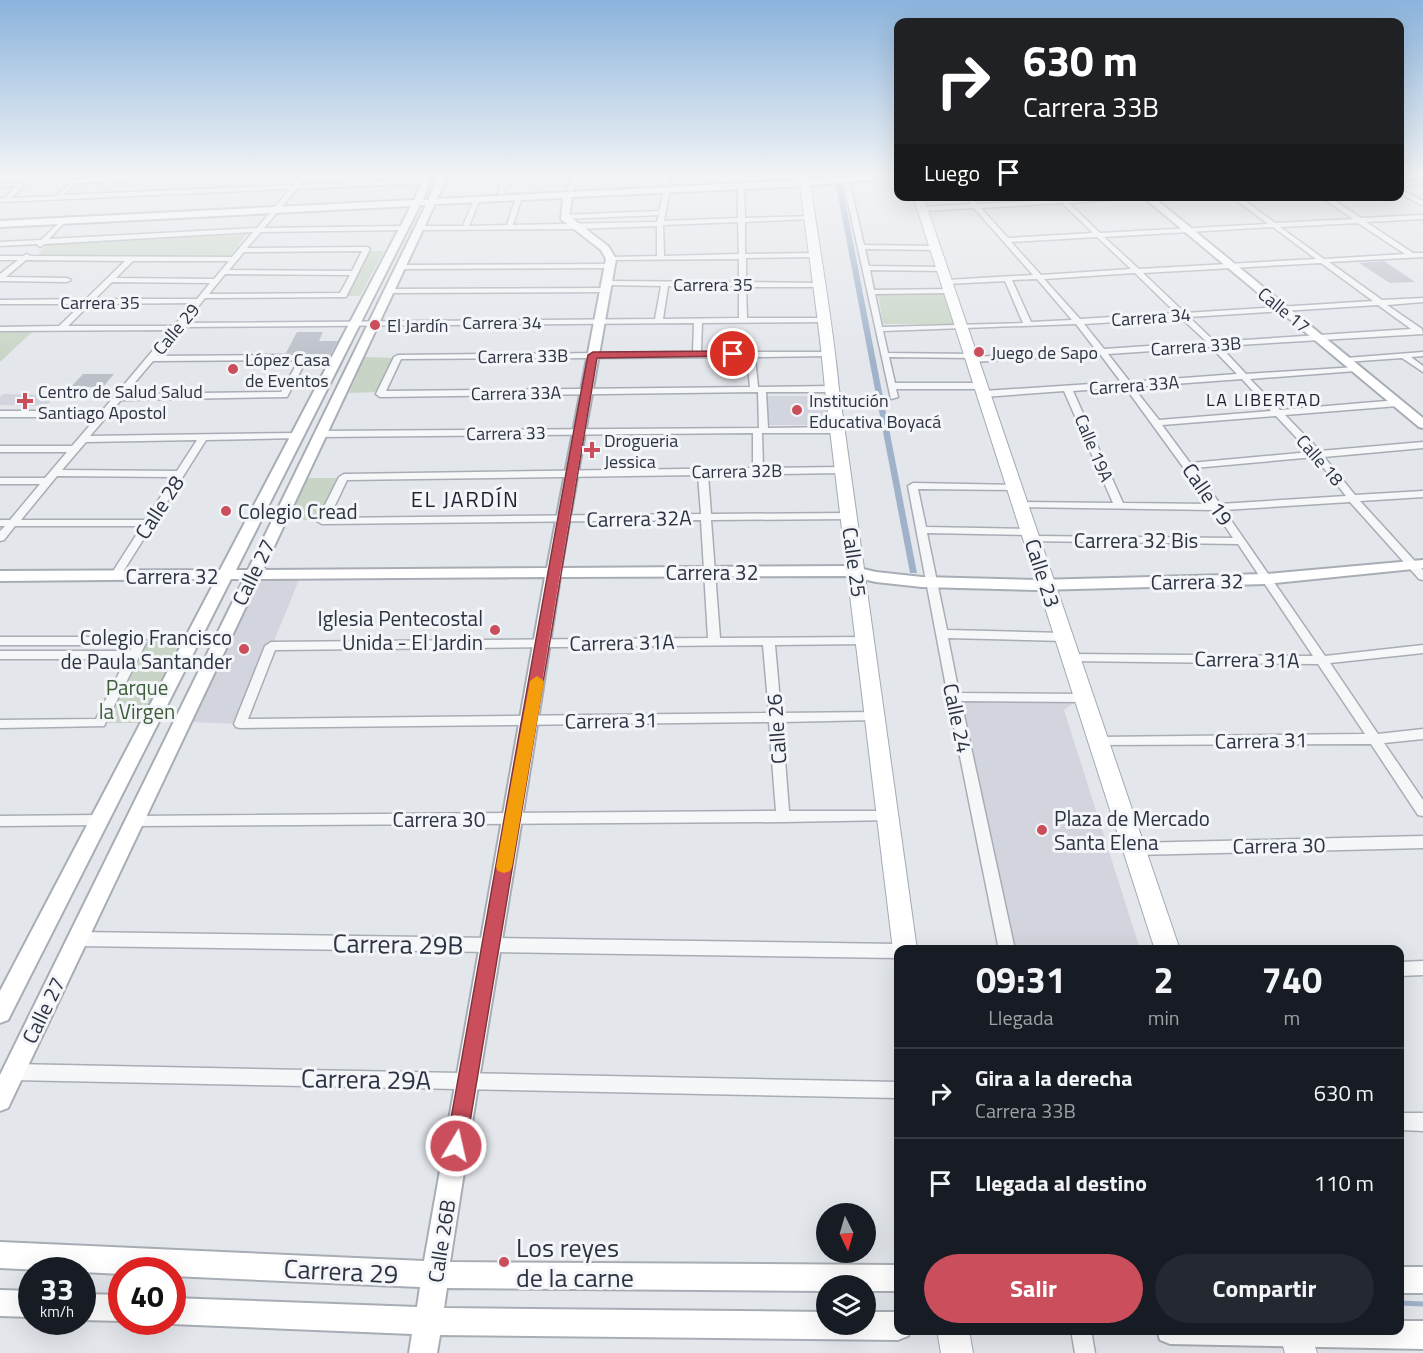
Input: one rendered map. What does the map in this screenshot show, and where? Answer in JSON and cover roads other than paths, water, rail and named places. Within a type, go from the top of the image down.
[{"type":"main road","name":"Calle 27","points":[[0,1013],[399,238]]},
{"type":"main road","name":"Calle 27","points":[[0,1100],[415,238]]},
{"type":"main road","points":[[591,238],[605,248],[610,262]]},
{"type":"main road","name":"Calle 25","points":[[812,238],[826,320],[842,470],[904,945]]},
{"type":"main road","name":"Calle 23","points":[[932,238],[1166,945]]},
{"type":"main road","name":"Calle 17","points":[[1197,238],[1398,404],[1420,419]]},
{"type":"main road","name":"Calle 26B","points":[[423,1353],[466,1082],[530,721],[553,573],[610,262]]},
{"type":"main road","name":"Carrera 32","points":[[0,576],[850,571],[927,583],[1047,584],[1266,579],[1419,569]]},
{"type":"main road","name":"Carrera 29","points":[[0,1255],[435,1275],[894,1278]]},
{"type":"main road","points":[[1404,1280],[1423,1280]]},
{"type":"main road","points":[[0,1303],[18,1304]]},
{"type":"main road","name":"Carrera 29","points":[[186,1312],[429,1321],[894,1326]]},
{"type":"main road","points":[[954,1335],[957,1353]]},
{"type":"main road","points":[[1240,1335],[1296,1339],[1423,1335]]},
{"type":"street","points":[[0,279],[47,238]]},
{"type":"street","points":[[0,244],[113,238]]},
{"type":"street","name":"Calle 29","points":[[0,538],[252,238]]},
{"type":"street","points":[[660,238],[661,258]]},
{"type":"street","points":[[742,238],[743,320]]},
{"type":"street","points":[[858,238],[894,397]]},
{"type":"street","points":[[1006,240],[1041,238]]},
{"type":"street","name":"Calle 18","points":[[1103,238],[1184,314],[1279,413],[1317,454],[1354,500],[1419,569]]},
{"type":"street","points":[[1292,238],[1421,333]]},
{"type":"street","points":[[1387,238],[1423,262]]},
{"type":"street","name":"Calle 19","points":[[1006,240],[1041,277],[1103,352],[1218,507],[1423,811]]},
{"type":"street","points":[[861,247],[935,248]]},
{"type":"street","points":[[224,272],[354,273],[367,249],[243,250]]},
{"type":"street","points":[[402,267],[814,255]]},
{"type":"street","points":[[871,292],[949,287],[1008,279],[1423,255]]},
{"type":"street","points":[[0,258],[235,259]]},
{"type":"street","points":[[62,329],[131,259]]},
{"type":"street","points":[[866,268],[942,269]]},
{"type":"street","name":"Carrera 35","points":[[0,302],[89,302],[343,295],[354,273]]},
{"type":"street","points":[[0,279],[67,280]]},
{"type":"street","points":[[1008,279],[1028,325]]},
{"type":"street","points":[[111,280],[216,281]]},
{"type":"street","points":[[659,321],[665,284]]},
{"type":"street","name":"Carrera 35","points":[[390,291],[665,284],[820,285]]},
{"type":"street","name":"Carrera 34","points":[[879,329],[963,329],[1423,300]]},
{"type":"street","name":"Carrera 34","points":[[0,328],[826,320]]},
{"type":"street","points":[[697,355],[698,321]]},
{"type":"street","name":"Carrera 33B","points":[[885,355],[973,358],[1421,333]]},
{"type":"street","points":[[751,354],[758,390],[760,430],[758,471]]},
{"type":"street","name":"Carrera 33B","points":[[380,394],[398,357],[828,354]]},
{"type":"street","points":[[1346,360],[1423,354]]},
{"type":"street","points":[[1404,356],[1423,370]]},
{"type":"street","points":[[119,397],[284,395],[304,357],[150,359]]},
{"type":"street","name":"Carrera 33A","points":[[892,386],[983,390],[1068,390],[1356,369]]},
{"type":"street","name":"Carrera 33A","points":[[380,394],[832,389]]},
{"type":"street","name":"Calle 19A","points":[[1068,390],[1119,506]]},
{"type":"street","points":[[1156,423],[1398,404]]},
{"type":"street","points":[[0,414],[104,414]]},
{"type":"street","name":"Carrera 33","points":[[320,434],[837,430]]},
{"type":"street","points":[[84,439],[297,436]]},
{"type":"street","name":"Calle 28","points":[[115,576],[203,438]]},
{"type":"street","points":[[1188,466],[1423,445]]},
{"type":"street","points":[[0,449],[75,449]]},
{"type":"street","name":"Carrera 32B","points":[[322,521],[344,477],[842,470]]},
{"type":"street","points":[[703,472],[714,641]]},
{"type":"street","points":[[0,481],[51,477],[179,474]]},
{"type":"street","name":"Calle 24","points":[[1006,945],[942,634],[927,583],[922,530],[914,486],[1015,487]]},
{"type":"street","points":[[1021,505],[1218,507],[1423,494]]},
{"type":"street","name":"Carrera 32A","points":[[322,521],[849,516]]},
{"type":"street","points":[[0,523],[148,523]]},
{"type":"street","name":"Carrera 32 Bis","points":[[922,530],[1240,541]]},
{"type":"street","points":[[942,634],[1065,637]]},
{"type":"street","name":"Carrera 31A","points":[[240,724],[272,646],[865,639]]},
{"type":"street","name":"Calle 26","points":[[769,640],[783,817]]},
{"type":"street","points":[[0,641],[141,641],[100,723],[0,724]]},
{"type":"street","name":"Carrera 31A","points":[[1071,658],[1321,660],[1423,650]]},
{"type":"street","points":[[0,655],[134,655]]},
{"type":"street","points":[[954,697],[1085,698]]},
{"type":"street","name":"Carrera 31","points":[[240,724],[875,716]]},
{"type":"street","name":"Carrera 31","points":[[1099,742],[1374,739],[1423,734]]},
{"type":"street","name":"Carrera 30","points":[[134,821],[888,816]]},
{"type":"street","points":[[0,821],[100,820]]},
{"type":"street","name":"Carrera 30","points":[[1134,849],[1423,842]]},
{"type":"street","name":"Carrera 29B","points":[[77,939],[894,951]]},
{"type":"street","points":[[1404,969],[1423,968]]},
{"type":"street","name":"Carrera 29A","points":[[13,1072],[894,1090]]},
{"type":"street","points":[[1404,1122],[1423,1122]]},
{"type":"street","points":[[1082,1335],[1085,1353]]},
{"type":"water","points":[[846,238],[852,238],[917,573],[910,573]]},
{"type":"waterway","points":[[1404,1303],[1423,1304]]},
{"type":"place","name":"El Jardín","points":[[375,325]]},
{"type":"place","name":"Juego de Sapo","points":[[979,352]]},
{"type":"place","name":"López Casa de Eventos","points":[[233,369]]},
{"type":"place","name":"Centro de Salud Salud Santiago Apostol","points":[[25,401]]},
{"type":"place","name":"Institución Educativa Boyacá","points":[[797,410]]},
{"type":"place","name":"Drogueria Jessica","points":[[592,450]]},
{"type":"place","name":"Colegio Cread","points":[[226,511]]},
{"type":"place","name":"Iglesia Pentecostal Unida - El Jardin","points":[[495,630]]},
{"type":"place","name":"Colegio Francisco de Paula Santander","points":[[244,649]]},
{"type":"place","name":"Plaza de Mercado Santa Elena","points":[[1042,830]]},
{"type":"place","name":"Los reyes de la carne","points":[[504,1262]]},
{"type":"district","name":"LA LIBERTAD","points":[[1264,399]]},
{"type":"district","name":"EL JARDÍN","points":[[465,499]]},
{"type":"park label","name":"Parque la Virgen","points":[[137,699]]}]
